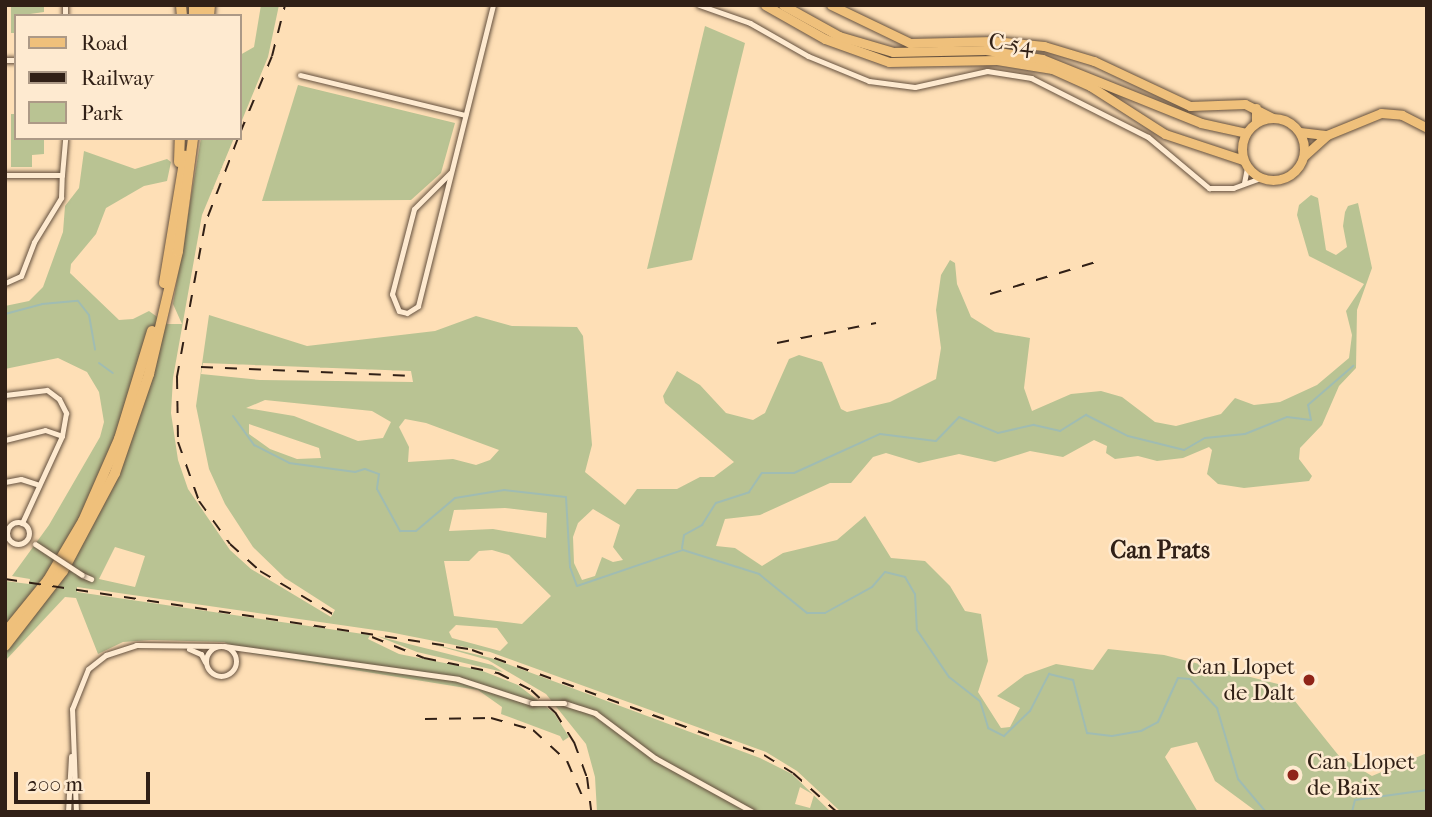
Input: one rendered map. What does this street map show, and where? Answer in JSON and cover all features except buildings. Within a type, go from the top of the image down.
[{"type":"highway","points":[[180,140],[184,187]]},
{"type":"highway","points":[[5,646],[63,571],[115,473],[149,374],[184,187],[187,140]]},
{"type":"highway","points":[[5,633],[31,601],[83,521],[120,439],[150,341],[195,140]]},
{"type":"main road","name":"C-54","points":[[765,5],[825,39],[888,62],[998,60],[1052,69],[1090,86],[1165,134],[1245,163]]},
{"type":"main road","name":"C-54","points":[[783,5],[839,36],[893,52],[986,50],[1042,59],[1201,123],[1246,133]]},
{"type":"main road","points":[[831,5],[910,43],[994,41],[1044,46],[1094,61],[1190,106],[1245,104],[1272,118],[1288,121],[1300,132],[1327,135]]},
{"type":"main road","points":[[1255,108],[1256,122]]},
{"type":"main road","points":[[1272,118],[1256,122],[1246,133],[1245,163],[1261,178],[1288,177],[1304,156],[1327,135],[1364,119],[1391,113],[1427,128]]},
{"type":"main road","points":[[1300,132],[1304,156]]},
{"type":"main road","points":[[5,626],[31,601]]},
{"type":"street","points":[[450,173],[414,209],[392,295],[393,304],[404,313],[418,306],[493,5]]},
{"type":"street","points":[[699,5],[750,23],[808,56],[869,81],[915,87],[987,71],[1031,78],[1147,137],[1209,188],[1261,178]]},
{"type":"street","points":[[300,75],[465,115]]},
{"type":"street","points":[[5,283],[21,276],[34,242],[61,198],[65,140]]},
{"type":"street","points":[[1244,183],[1245,163]]},
{"type":"street","points":[[5,175],[63,172]]},
{"type":"street","points":[[5,395],[35,388],[55,395],[65,413],[62,436],[22,523],[7,528],[12,543],[23,544],[28,539],[29,529],[22,523]]},
{"type":"street","points":[[5,440],[45,430],[62,436]]},
{"type":"street","points":[[5,482],[39,485]]},
{"type":"street","points":[[28,539],[91,579]]},
{"type":"street","points":[[68,812],[74,698],[97,661],[136,645],[250,649],[458,678],[533,703],[564,703],[595,713],[655,758],[753,812]]},
{"type":"street","points":[[222,646],[236,659]]},
{"type":"street","points":[[206,666],[208,653],[222,646]]},
{"type":"street","points":[[187,648],[201,654],[213,674],[223,676],[232,671],[236,659],[250,649]]},
{"type":"street","points":[[72,743],[76,812]]},
{"type":"green space","points":[[11,5],[44,5],[44,12],[14,14],[14,33],[11,33]]},
{"type":"green space","points":[[261,5],[279,5],[268,57],[242,120],[242,54],[254,47]]},
{"type":"green space","points":[[705,26],[745,43],[692,260],[647,269]]},
{"type":"green space","points":[[298,85],[455,123],[441,173],[411,200],[262,201]]},
{"type":"green space","points":[[11,114],[14,114],[14,140],[44,140],[44,154],[32,155],[32,167],[11,167]]},
{"type":"green space","points":[[201,140],[233,140],[202,215],[173,378],[171,413],[178,460],[188,489],[230,550],[251,569],[331,617],[335,610],[285,578],[253,547],[225,504],[209,469],[196,406],[209,315],[307,346],[435,331],[476,316],[512,326],[577,327],[583,336],[592,445],[585,472],[625,505],[637,489],[677,489],[700,477],[714,477],[734,462],[665,403],[663,396],[677,371],[700,385],[726,413],[753,420],[765,413],[789,359],[799,355],[822,362],[841,409],[847,412],[890,402],[936,379],[941,348],[936,310],[941,275],[950,260],[955,263],[957,284],[971,317],[995,332],[1030,338],[1024,388],[1032,411],[1071,394],[1101,391],[1122,397],[1155,422],[1176,426],[1221,414],[1235,398],[1254,405],[1280,402],[1317,385],[1349,358],[1352,335],[1346,311],[1364,284],[1309,256],[1297,215],[1299,205],[1311,195],[1318,198],[1326,250],[1336,255],[1347,247],[1343,226],[1345,212],[1348,206],[1358,203],[1372,268],[1357,310],[1356,368],[1339,386],[1322,425],[1300,448],[1299,459],[1312,476],[1309,481],[1244,488],[1218,484],[1207,474],[1212,450],[1209,447],[1183,458],[1157,461],[1138,456],[1115,459],[1106,453],[1107,446],[1094,440],[1063,457],[1030,451],[995,462],[959,454],[919,463],[886,453],[873,457],[851,483],[830,483],[760,515],[725,519],[716,546],[735,548],[762,566],[783,553],[837,540],[865,516],[891,558],[925,561],[950,586],[965,611],[981,614],[988,661],[978,692],[1001,728],[1010,727],[1020,708],[997,696],[1025,675],[1056,664],[1093,670],[1108,649],[1164,655],[1282,685],[1339,756],[1372,776],[1427,753],[1427,812],[1257,812],[1215,781],[1197,742],[1171,748],[1165,757],[1198,812],[841,812],[797,771],[766,752],[490,652],[389,632],[77,587],[77,592],[370,635],[368,639],[399,654],[480,670],[518,685],[554,713],[569,737],[563,741],[560,736],[501,714],[502,707],[478,690],[250,653],[224,642],[123,642],[98,654],[76,598],[65,597],[5,661],[5,581],[29,584],[30,579],[12,576],[49,525],[100,437],[104,422],[99,392],[87,372],[58,358],[5,369],[5,306],[29,301],[43,287],[63,232],[65,206],[79,188],[84,151],[135,169],[167,159],[171,162],[167,181],[144,186],[106,208],[96,234],[71,264],[70,273],[119,320],[133,319],[149,311],[167,324],[182,324],[173,304]],"holes":[[[203,363],[411,371],[413,382],[260,380],[201,374]],[[265,400],[372,411],[391,422],[383,438],[358,441],[294,416],[246,408]],[[405,419],[426,423],[499,450],[490,460],[476,465],[453,459],[408,462],[409,447],[399,427]],[[249,424],[319,448],[321,458],[297,459],[270,449],[249,434]],[[505,508],[547,513],[546,538],[493,529],[449,531],[454,510]],[[593,509],[620,525],[613,547],[623,560],[613,562],[602,557],[595,576],[582,580],[574,563],[573,537],[578,523]],[[115,547],[145,556],[135,587],[99,579]],[[492,550],[509,555],[551,596],[522,624],[454,616],[444,561],[469,561],[479,551]],[[456,625],[497,628],[508,643],[500,651],[452,638],[449,632]]]},
{"type":"green space","points":[[377,636],[492,665],[503,672],[417,652]]},
{"type":"green space","points":[[428,643],[491,658],[760,758],[792,774],[813,794],[800,787],[795,804],[810,808],[814,795],[831,812],[597,812],[595,777],[586,744],[546,694],[488,660]]},
{"type":"waterway","points":[[5,314],[42,304],[78,301],[89,315],[95,349]]},
{"type":"waterway","points":[[99,363],[113,373]]},
{"type":"waterway","points":[[682,548],[684,535],[702,525],[716,503],[749,492],[762,473],[794,473],[880,434],[936,441],[959,417],[998,433],[1034,425],[1060,431],[1086,415],[1128,436],[1184,450],[1205,438],[1245,434],[1287,417],[1311,420],[1308,405],[1353,366]]},
{"type":"waterway","points":[[233,416],[254,445],[289,463],[355,472],[365,469],[379,474],[377,489],[400,531],[416,531],[455,498],[504,490],[566,497],[570,567],[577,586],[683,550],[759,574],[807,613],[825,613],[872,587],[885,572],[905,577],[915,594],[917,630],[949,677],[980,701],[988,728],[1004,736],[1030,711],[1049,674],[1073,680],[1087,733],[1112,736],[1141,731],[1158,722],[1178,678],[1190,679],[1217,708],[1238,779],[1266,812]]},
{"type":"waterway","points":[[1352,812],[1355,800],[1427,790]]},
{"type":"railway","points":[[242,128],[272,56],[285,5]]},
{"type":"railway","points":[[237,140],[205,224],[177,377],[178,442],[199,501],[230,544],[260,571],[334,615]]},
{"type":"railway","points":[[990,294],[1099,261]]},
{"type":"railway","points":[[777,343],[876,323]]},
{"type":"railway","points":[[201,367],[414,376]]},
{"type":"railway","points":[[5,579],[472,650],[764,755],[793,773],[837,812]]},
{"type":"railway","points":[[372,637],[424,658],[498,673],[531,690],[555,712],[574,742],[587,777],[591,812]]},
{"type":"railway","points":[[425,719],[491,718],[533,730],[567,761],[583,798]]},
{"type":"place","name":"Can Llopet de Dalt","points":[[1309,680]]},
{"type":"place","name":"Can Llopet de Baix","points":[[1293,775]]},
{"type":"district","name":"Can Prats","points":[[1160,551]]}]
